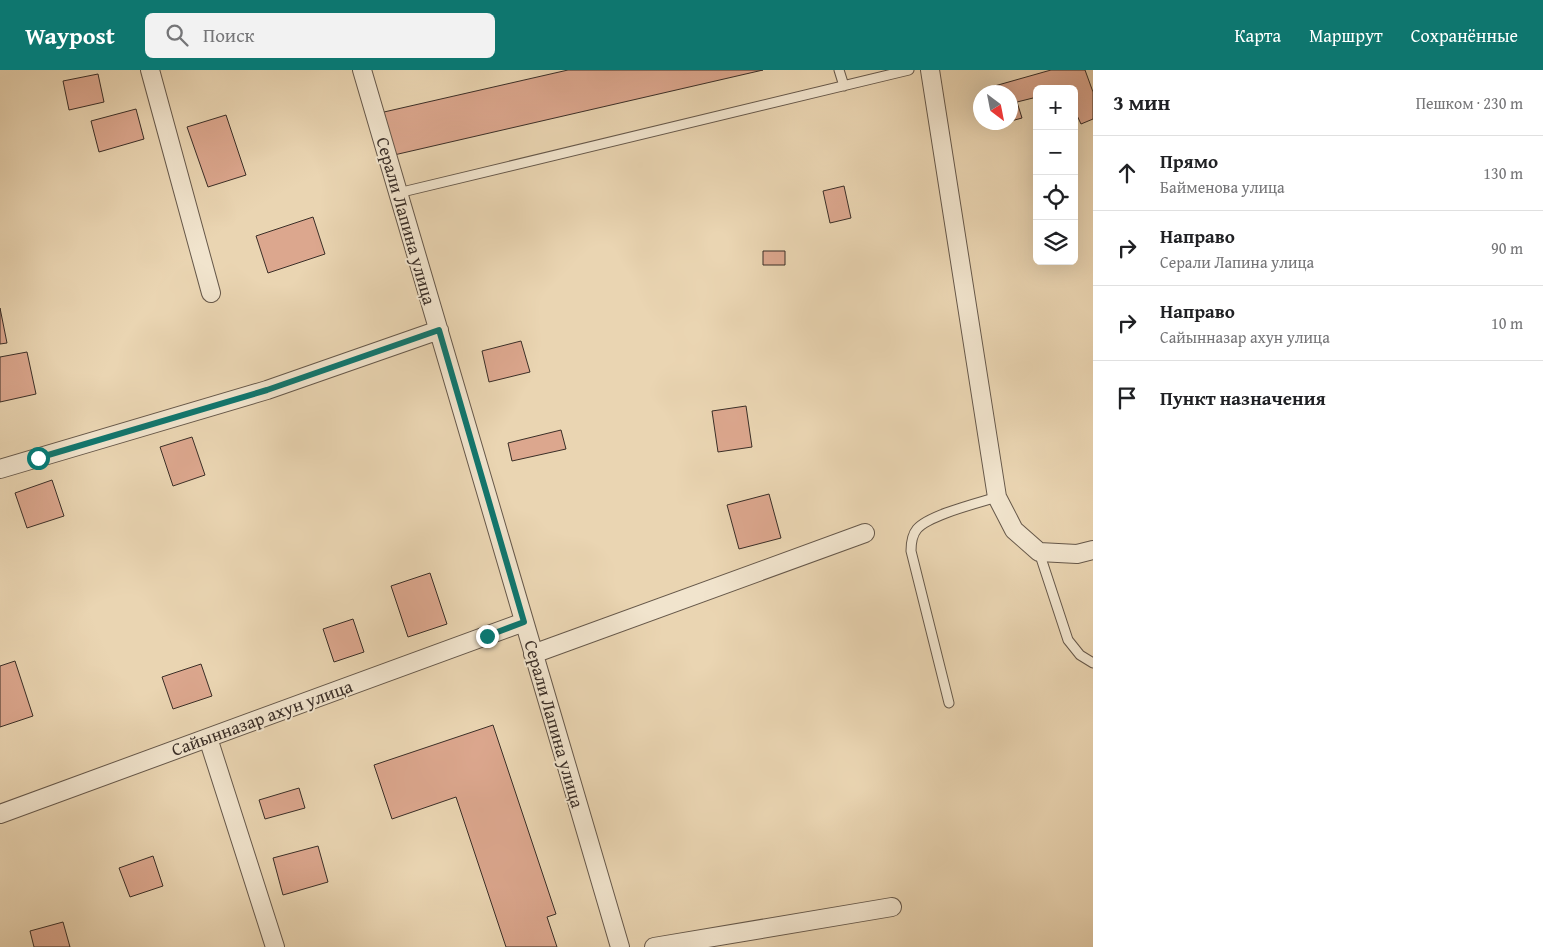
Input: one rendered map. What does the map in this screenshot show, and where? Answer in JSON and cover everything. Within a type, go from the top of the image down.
[{"type":"street","points":[[150,70],[211,293]]},
{"type":"street","name":"Серали Лапина улица","points":[[362,70],[620,947]]},
{"type":"street","points":[[930,70],[997,497],[1014,530],[1040,552],[1076,554],[1093,550]]},
{"type":"street","points":[[0,469],[267,390],[439,330]]},
{"type":"street","points":[[533,654],[865,533]]},
{"type":"street","name":"Сайынназар ахун улица","points":[[0,814],[524,622]]},
{"type":"street","points":[[208,738],[275,947]]},
{"type":"street","points":[[654,947],[892,907]]},
{"type":"lane","points":[[840,70],[844,86]]},
{"type":"lane","points":[[398,193],[909,70]]},
{"type":"lane","points":[[949,703],[910,551],[912,538],[918,528],[929,519],[997,497]]},
{"type":"lane","points":[[1040,552],[1068,640],[1080,655],[1093,663]]},
{"type":"building","points":[[568,70],[763,70],[394,155],[384,112]]},
{"type":"building","points":[[1051,70],[1085,70],[1093,92],[1093,119],[1081,124],[1078,118],[1078,85],[1033,85],[1033,98],[1018,102],[1018,85],[998,85]]},
{"type":"building","points":[[98,74],[104,102],[69,110],[63,81]]},
{"type":"building","points":[[1018,105],[1022,118],[1018,119]]},
{"type":"building","points":[[136,109],[144,139],[99,152],[91,121]]},
{"type":"building","points":[[226,115],[246,175],[208,187],[187,127]]},
{"type":"building","points":[[844,186],[851,218],[830,223],[823,191]]},
{"type":"building","points":[[313,217],[325,254],[268,273],[256,236]]},
{"type":"building","points":[[763,251],[785,251],[785,265],[763,265]]},
{"type":"building","points":[[0,308],[7,343],[0,344]]},
{"type":"building","points":[[521,341],[530,372],[489,382],[482,351]]},
{"type":"building","points":[[27,352],[36,394],[0,402],[0,357]]},
{"type":"building","points":[[746,406],[752,447],[718,452],[712,411]]},
{"type":"building","points":[[561,430],[566,449],[512,461],[508,443]]},
{"type":"building","points":[[192,437],[205,475],[173,486],[160,447]]},
{"type":"building","points":[[52,480],[64,516],[27,528],[15,493]]},
{"type":"building","points":[[769,494],[781,538],[739,549],[727,505]]},
{"type":"building","points":[[430,573],[447,624],[408,637],[391,586]]},
{"type":"building","points":[[353,619],[364,652],[334,662],[323,629]]},
{"type":"building","points":[[15,661],[33,716],[0,727],[0,666]]},
{"type":"building","points":[[201,664],[212,696],[173,709],[162,677]]},
{"type":"building","points":[[493,725],[556,914],[547,917],[557,947],[506,947],[456,797],[392,819],[374,765]]},
{"type":"building","points":[[299,788],[305,808],[265,819],[259,800]]},
{"type":"building","points":[[318,846],[328,882],[283,895],[273,858]]},
{"type":"building","points":[[153,856],[163,886],[130,897],[119,868]]},
{"type":"building","points":[[63,922],[70,947],[34,947],[30,931]]},
{"type":"route","points":[[38,458],[267,390],[439,330],[524,622],[487,636]]}]
